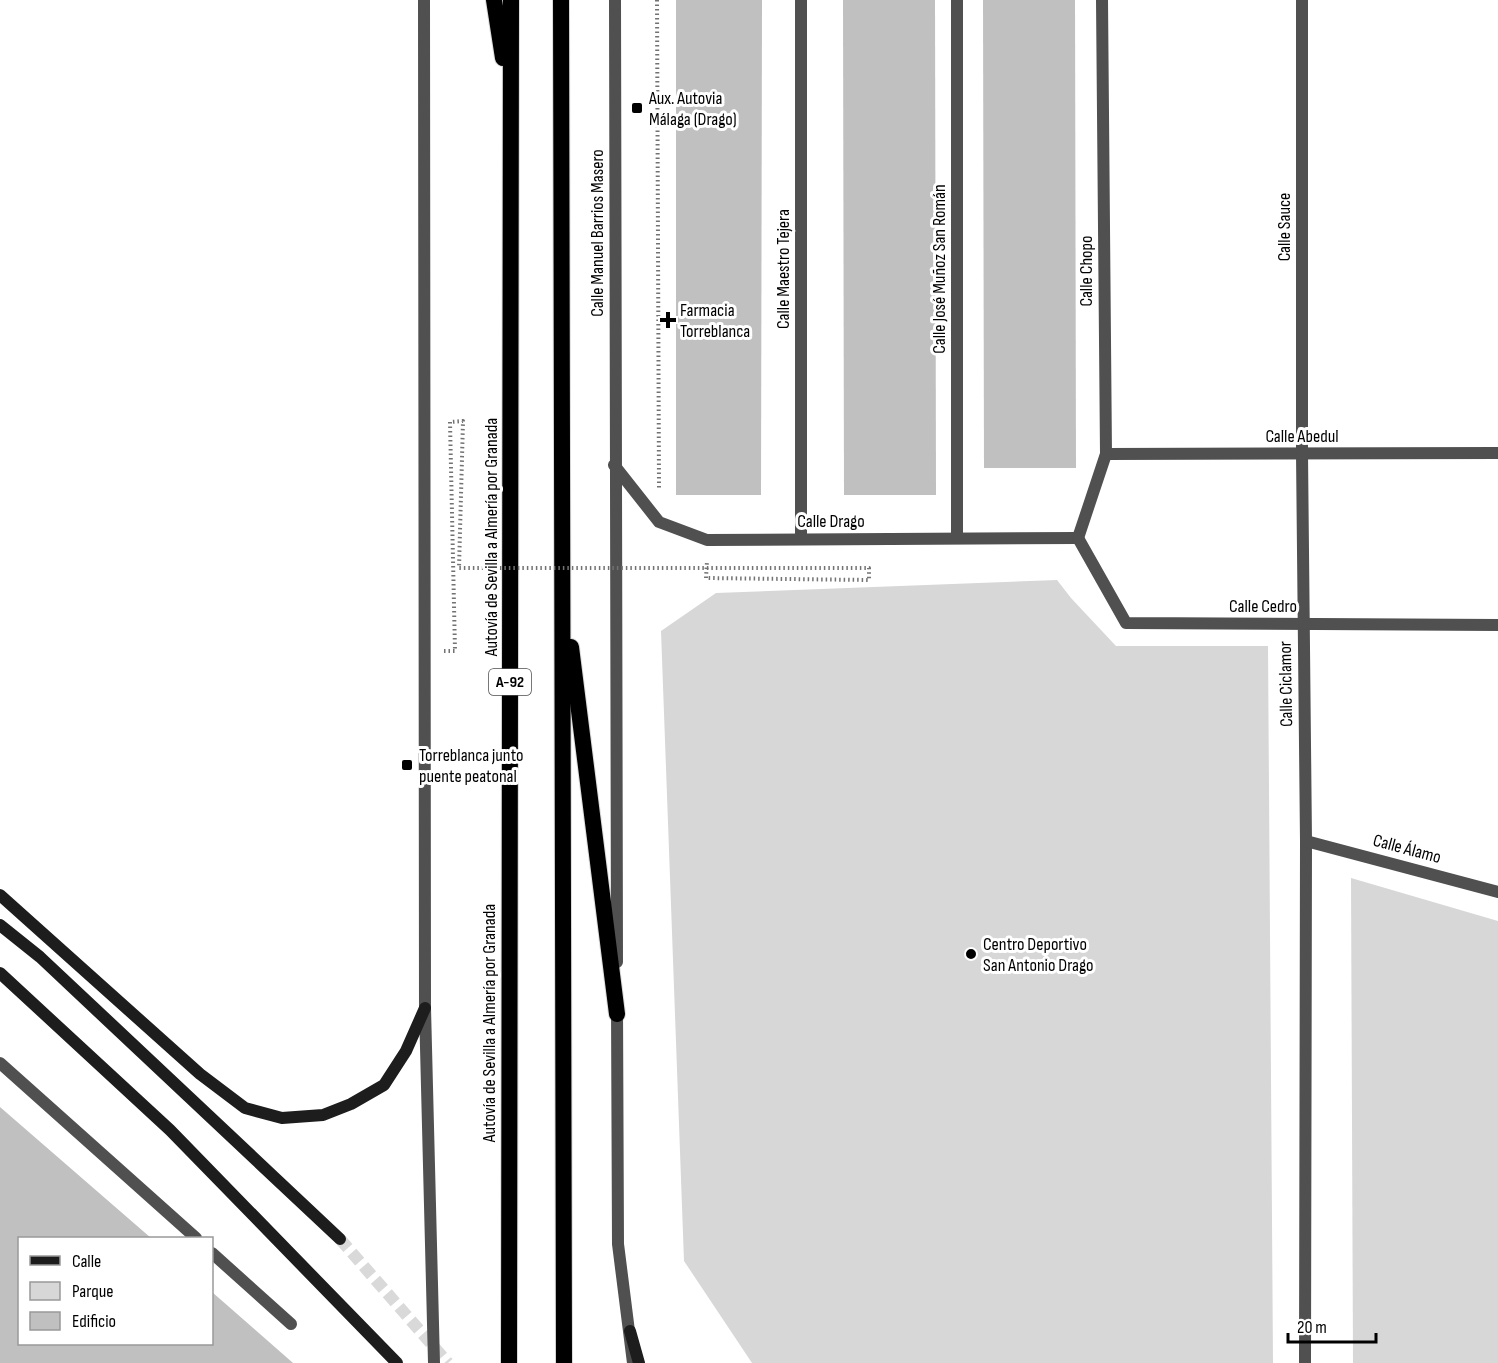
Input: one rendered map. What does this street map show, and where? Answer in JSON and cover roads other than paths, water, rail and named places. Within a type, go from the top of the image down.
[{"type":"highway","points":[[495,0],[512,117]]},
{"type":"highway","name":"Autovía de Sevilla a Almería por Granada","points":[[509,1363],[511,0]]},
{"type":"highway","points":[[561,0],[564,1363]]},
{"type":"highway","points":[[562,574],[617,1014]]},
{"type":"main road","points":[[0,895],[200,1074],[245,1108],[254,1111],[282,1118],[323,1115],[351,1104],[384,1085],[406,1051],[425,1008]]},
{"type":"main road","points":[[0,925],[40,957],[340,1239]]},
{"type":"main road","points":[[0,973],[170,1130],[397,1363]]},
{"type":"main road","points":[[630,1331],[639,1363]]},
{"type":"street","points":[[424,0],[425,1008],[434,1363]]},
{"type":"street","name":"Calle Manuel Barrios Masero","points":[[615,0],[614,465],[618,1244],[633,1363]]},
{"type":"street","name":"Calle Maestro Tejera","points":[[801,0],[801,539]]},
{"type":"street","name":"Calle José Muñoz San Román","points":[[957,0],[957,538]]},
{"type":"street","name":"Calle Chopo","points":[[1078,538],[1106,454],[1102,0]]},
{"type":"street","name":"Calle Sauce","points":[[1302,0],[1302,454]]},
{"type":"street","name":"Calle Abedul","points":[[1106,454],[1498,453]]},
{"type":"street","name":"Calle Ciclamor","points":[[1302,454],[1306,841],[1305,1363]]},
{"type":"street","name":"Calle Drago","points":[[614,465],[659,522],[707,540],[1078,538]]},
{"type":"street","name":"Calle Cedro","points":[[1078,538],[1126,623],[1498,626]]},
{"type":"street","name":"Calle Álamo","points":[[1306,841],[1498,892]]},
{"type":"street","points":[[0,1063],[194,1237]]},
{"type":"street","points":[[213,1254],[291,1324]]},
{"type":"tunnel","points":[[340,1239],[448,1363]]},
{"type":"place","name":"Aux. Autovia Málaga (Drago)","points":[[637,108]]},
{"type":"place","name":"Farmacia Torreblanca","points":[[668,320]]},
{"type":"place","name":"Torreblanca junto puente peatonal","points":[[407,765]]},
{"type":"place","name":"Centro Deportivo San Antonio Drago","points":[[971,954]]}]
